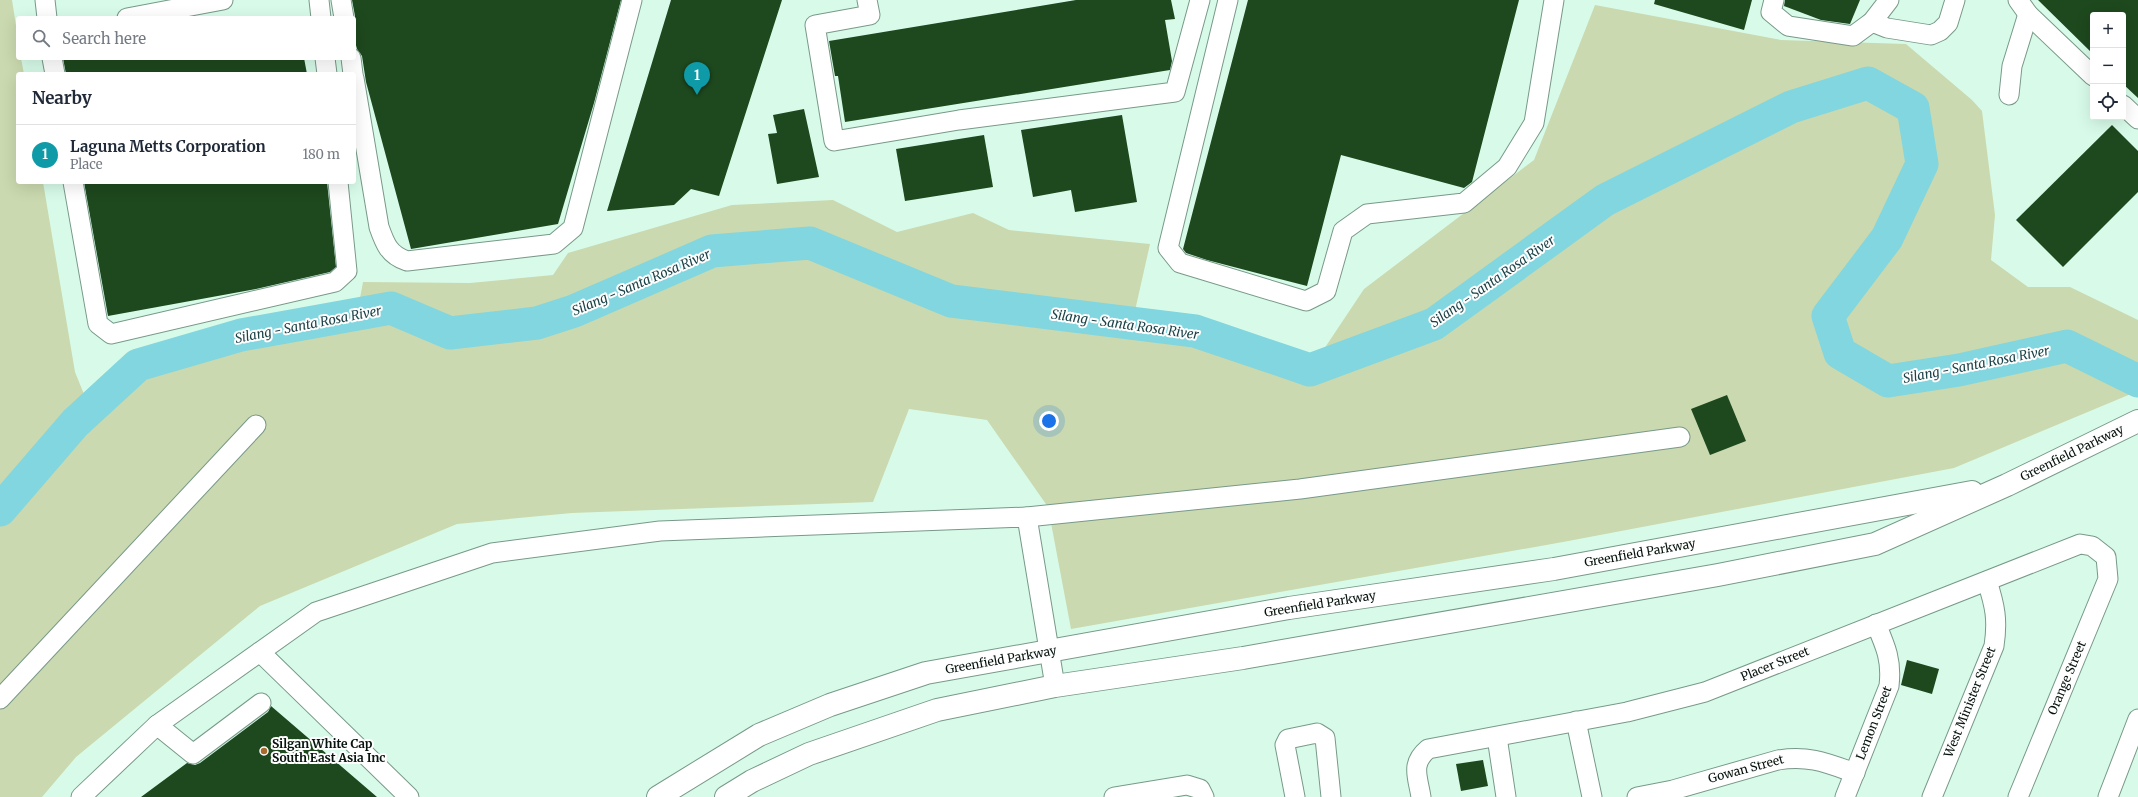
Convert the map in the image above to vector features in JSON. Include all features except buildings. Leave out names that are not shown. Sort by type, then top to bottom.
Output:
[{"type":"main road","name":"Greenfield Parkway","points":[[726,797],[752,781],[810,754],[937,710],[1055,686],[1243,658],[1718,575],[1875,544],[2007,485],[2138,421]]},
{"type":"main road","name":"Greenfield Parkway","points":[[658,797],[759,735],[830,705],[926,674],[1289,608],[1554,569],[2007,485]]},
{"type":"street","points":[[46,0],[47,16]]},
{"type":"street","points":[[138,16],[223,0]]},
{"type":"street","points":[[319,0],[321,16]]},
{"type":"street","points":[[341,0],[344,16]]},
{"type":"street","points":[[356,90],[379,227],[386,246],[396,257],[407,261],[554,244],[572,228],[632,0]]},
{"type":"street","points":[[867,0],[870,15],[816,25],[834,141],[959,120],[1175,92],[1200,0]]},
{"type":"street","points":[[1228,0],[1168,248],[1180,263],[1306,302],[1326,291],[1343,231],[1367,214],[1464,203],[1507,167],[1534,123],[1554,0]]},
{"type":"street","points":[[1774,0],[1771,12],[1788,26],[1853,36],[1872,22],[1889,0]]},
{"type":"street","points":[[1872,22],[1886,28],[1931,35],[1940,31],[1948,23],[1955,0]]},
{"type":"street","points":[[2023,7],[2090,73]]},
{"type":"street","points":[[2009,95],[2012,66],[2023,7]]},
{"type":"street","points":[[52,60],[55,72]]},
{"type":"street","points":[[325,60],[327,72]]},
{"type":"street","points":[[351,60],[353,72]]},
{"type":"street","points":[[2126,108],[2138,119]]},
{"type":"street","points":[[73,184],[98,324],[110,334],[335,282],[347,271],[338,184]]},
{"type":"street","points":[[0,699],[256,425]]},
{"type":"street","points":[[81,797],[158,725],[316,612],[492,553],[660,531],[1027,517],[1300,489],[1680,437]]},
{"type":"street","points":[[1027,517],[1055,686]]},
{"type":"street","name":"Placer Street","points":[[1421,797],[1416,764],[1420,755],[1428,749],[1627,712],[1705,692],[2080,544],[2092,546],[2106,557]]},
{"type":"street","name":"Orange Street","points":[[2018,797],[2108,579],[2106,557]]},
{"type":"street","name":"West Minister Street","points":[[1932,797],[1994,646],[1997,628],[1996,608],[1987,581]]},
{"type":"street","name":"Lemon Street","points":[[1845,797],[1889,686],[1891,669],[1887,649],[1876,624]]},
{"type":"street","points":[[260,652],[409,797]]},
{"type":"street","points":[[158,725],[193,754],[261,703]]},
{"type":"street","points":[[2108,797],[2138,720]]},
{"type":"street","points":[[1576,721],[1592,797]]},
{"type":"street","points":[[1295,797],[1285,745],[1288,739],[1317,733],[1325,738],[1331,797]]},
{"type":"street","points":[[1497,737],[1506,797]]},
{"type":"street","name":"Gowan Street","points":[[1637,797],[1673,793],[1778,760],[1795,757],[1815,759],[1855,773]]},
{"type":"street","points":[[1114,797],[1187,785],[1200,789],[1204,797]]},
{"type":"green space","points":[[0,0],[12,0],[16,25],[16,60],[21,60],[24,72],[16,72],[16,184],[43,184],[75,372],[90,409],[138,365],[241,335],[357,314],[363,282],[470,283],[553,275],[568,253],[732,205],[833,200],[897,232],[973,213],[1009,230],[1150,244],[1132,324],[1195,331],[1310,370],[1364,289],[1534,160],[1595,5],[1781,40],[1906,44],[1972,100],[1982,111],[1995,215],[1991,260],[2028,287],[2070,287],[2138,320],[2138,391],[1954,468],[1563,542],[1071,629],[1048,507],[987,420],[909,409],[873,502],[572,513],[457,524],[260,606],[76,757],[42,797],[0,797]]},
{"type":"waterway","name":"Silang - Santa Rosa River","points":[[0,510],[75,423],[138,365],[241,335],[391,308],[450,333],[537,323],[574,311],[712,251],[810,243],[951,301],[1195,331],[1310,370],[1434,324],[1605,200],[1791,107],[1868,83],[1913,108],[1922,164],[1887,238],[1828,316],[1840,353],[1888,381],[1959,370],[2067,346],[2138,381]]},
{"type":"place","name":"Laguna Metts Corporation","points":[[697,95]]},
{"type":"place","name":"Silgan White Cap South East Asia Inc","points":[[264,751]]}]
